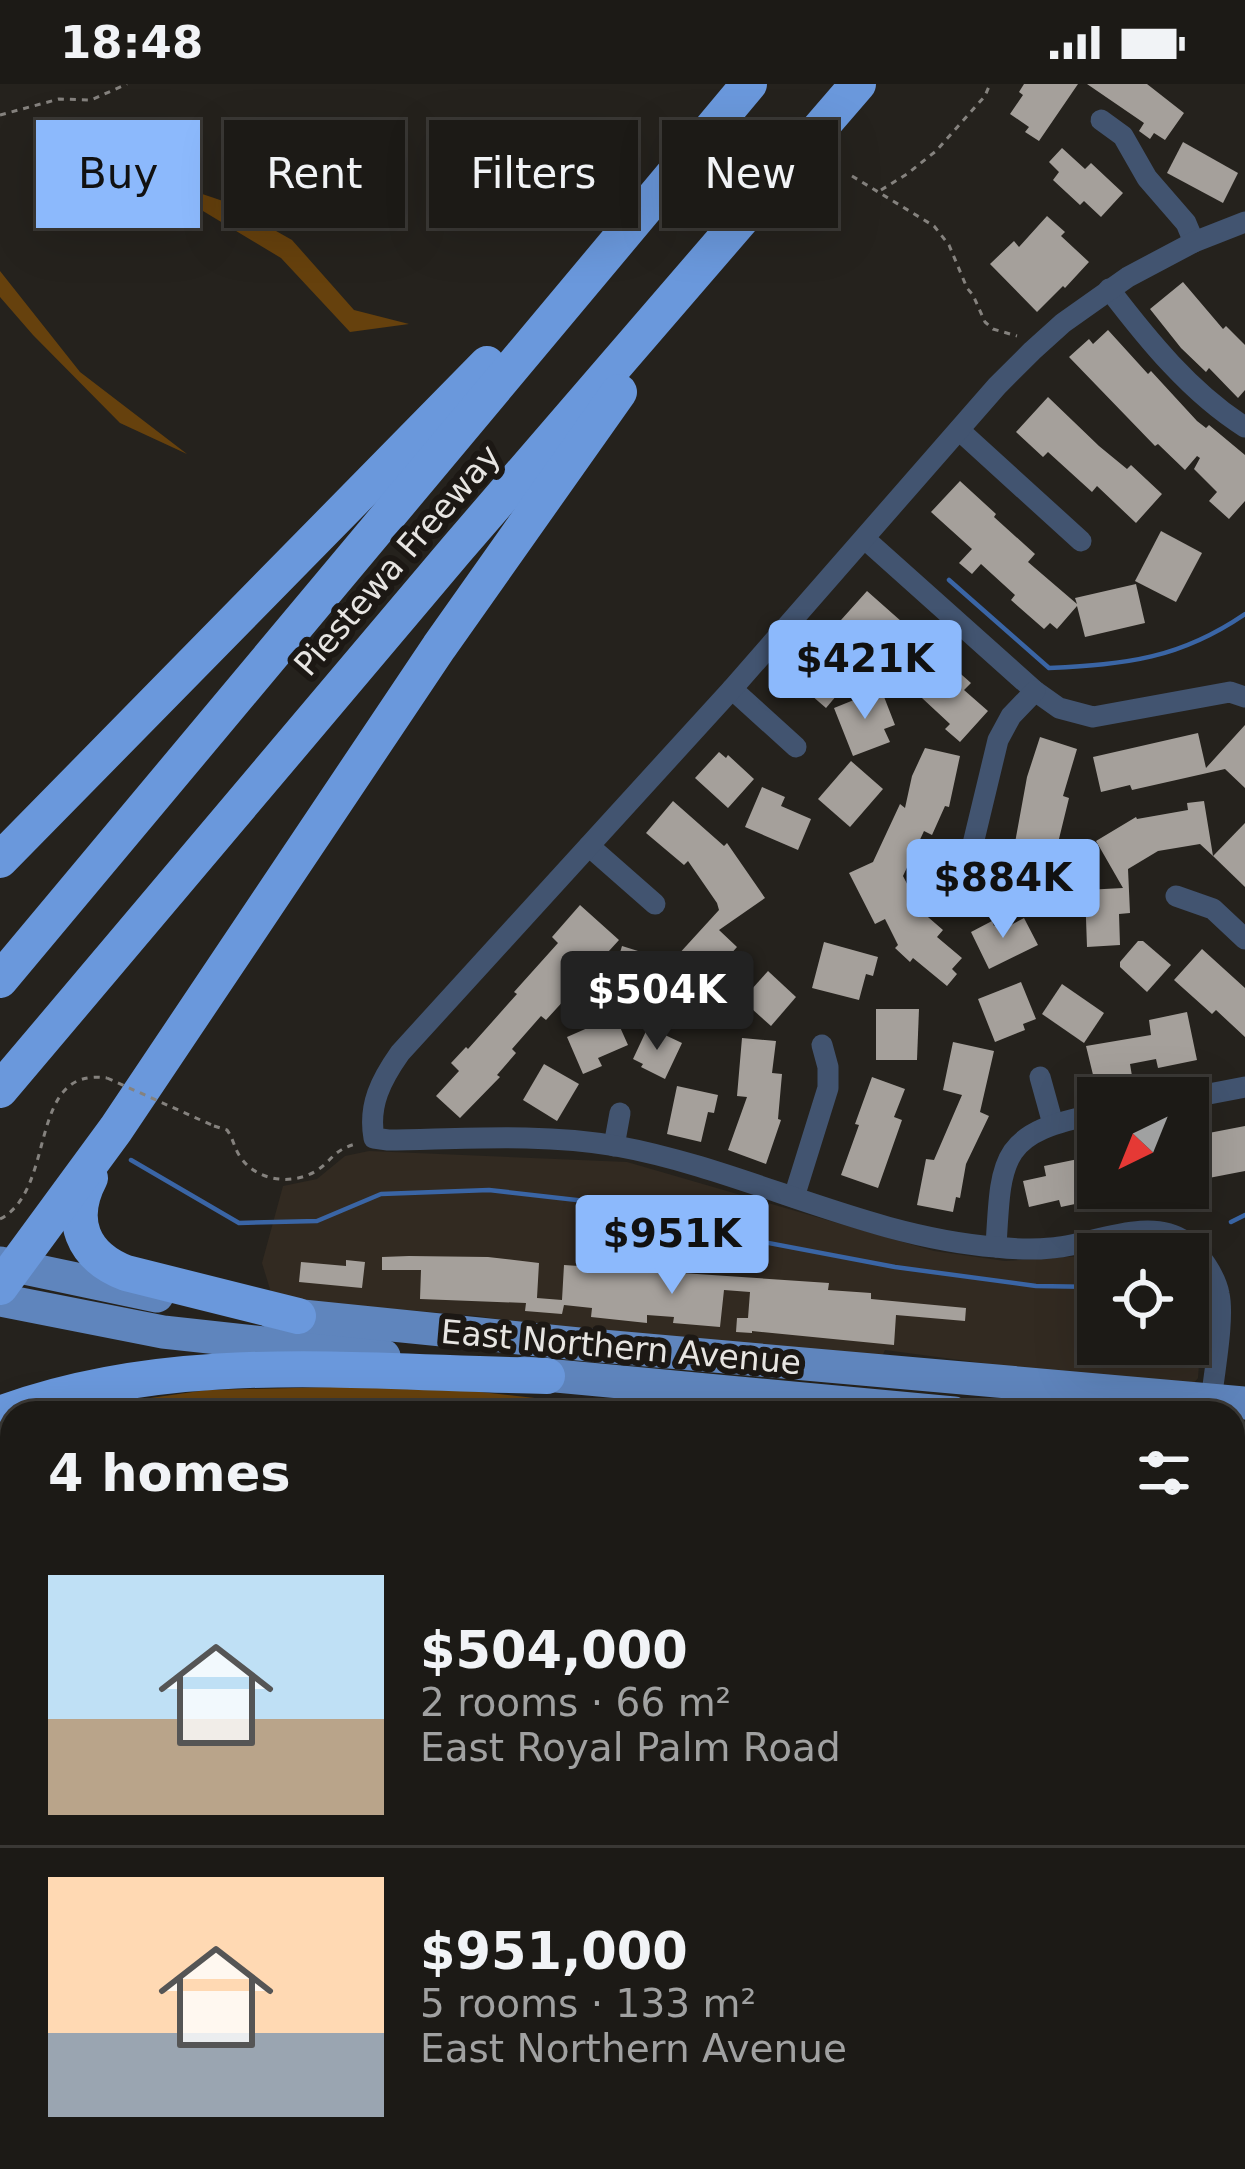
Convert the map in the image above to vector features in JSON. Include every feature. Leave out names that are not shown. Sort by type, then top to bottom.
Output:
[{"type":"highway","name":"Piestewa Freeway","points":[[0,980],[749,84]]},
{"type":"highway","name":"Piestewa Freeway","points":[[0,1090],[858,84]]},
{"type":"highway","points":[[0,860],[387,463],[644,209]]},
{"type":"highway","points":[[6,1273],[116,1129],[439,647],[714,253]]},
{"type":"highway","points":[[116,1129],[83,1191],[80,1206],[82,1232],[97,1256],[126,1274],[298,1316]]},
{"type":"highway","points":[[42,1401],[110,1384],[198,1373],[335,1370],[547,1376]]},
{"type":"main road","name":"East Northern Avenue","points":[[6,1273],[298,1316],[1163,1401]]},
{"type":"main road","name":"East Northern Avenue","points":[[0,1300],[163,1332],[547,1376],[822,1401]]},
{"type":"street","points":[[1101,120],[1123,136],[1147,178],[1186,223],[1193,242]]},
{"type":"street","points":[[1210,1401],[1220,1294],[1206,1265],[1183,1240],[1151,1231],[1053,1248],[937,1239],[614,1146],[516,1138],[374,1138],[371,1122],[376,1091],[400,1053],[1032,351],[1109,289],[1193,242],[1245,222]]},
{"type":"street","points":[[1109,289],[1162,354],[1221,412],[1245,428]]},
{"type":"street","points":[[959,430],[1081,541]]},
{"type":"street","points":[[865,539],[1059,708],[1093,717],[1230,692],[1245,697]]},
{"type":"street","points":[[732,688],[796,746]]},
{"type":"street","points":[[960,878],[972,848],[998,740],[1011,716],[1035,691]]},
{"type":"street","points":[[589,846],[655,904]]},
{"type":"street","points":[[1176,896],[1213,909],[1245,939]]},
{"type":"street","points":[[794,1197],[828,1088],[822,1045]]},
{"type":"street","points":[[1040,1077],[1053,1124]]},
{"type":"street","points":[[1209,1094],[1245,1087]]},
{"type":"street","points":[[614,1146],[620,1112]]},
{"type":"street","points":[[996,1247],[1001,1172],[1027,1137],[1077,1119]]},
{"type":"path","points":[[0,116],[59,99],[91,100],[127,84]]},
{"type":"path","points":[[880,190],[935,151],[985,96],[990,84]]},
{"type":"path","points":[[852,176],[941,233],[986,322],[1022,341]]},
{"type":"path","points":[[0,1219],[27,1192],[57,1095],[89,1075],[107,1078],[226,1130],[240,1157],[256,1173],[285,1180],[315,1171],[338,1150],[374,1138]]},
{"type":"shaded area","points":[[200,193],[224,202],[224,224],[200,209]]},
{"type":"shaded area","points":[[231,228],[271,228],[292,240],[354,310],[409,324],[350,332],[281,258]]},
{"type":"shaded area","points":[[0,271],[80,372],[187,454],[120,423],[0,297]]},
{"type":"shaded area","points":[[369,1151],[627,1162],[934,1251],[1005,1261],[1077,1256],[1077,1365],[1199,1365],[1198,1378],[1193,1384],[1101,1379],[885,1350],[881,1359],[605,1337],[478,1316],[273,1299],[262,1263],[283,1186],[317,1179],[345,1156]]},
{"type":"shaded area","points":[[417,1385],[561,1401],[129,1401],[207,1390]]},
{"type":"building","points":[[1024,84],[1078,84],[1039,141],[1010,114],[1023,95],[1019,92]]},
{"type":"building","points":[[1087,84],[1147,84],[1184,113],[1165,140],[1154,133],[1150,139],[1139,131],[1144,123]]},
{"type":"building","points":[[1183,142],[1238,173],[1223,203],[1167,173]]},
{"type":"building","points":[[1062,148],[1085,169],[1091,163],[1123,193],[1101,217],[1053,180],[1059,172],[1049,162]]},
{"type":"building","points":[[1047,216],[1089,262],[1037,312],[990,264],[1014,241],[1019,247]]},
{"type":"building","points":[[1183,282],[1223,329],[1226,326],[1245,345],[1245,390],[1238,398],[1181,348],[1150,309]]},
{"type":"building","points":[[1108,330],[1197,421],[1206,428],[1209,425],[1245,455],[1245,501],[1229,519],[1209,501],[1217,492],[1194,469],[1200,458],[1185,470],[1155,446],[1069,357]]},
{"type":"building","points":[[1048,397],[1099,446],[1127,469],[1131,465],[1162,494],[1136,523],[1097,486],[1092,492],[1048,452],[1043,457],[1016,432]]},
{"type":"building","points":[[960,481],[1035,554],[1028,562],[1077,604],[1075,598],[1136,584],[1145,623],[1085,637],[1077,606],[1057,629],[1050,623],[1044,629],[981,564],[972,574],[959,563],[972,549],[931,512]]},
{"type":"building","points":[[1161,531],[1202,553],[1176,602],[1135,581]]},
{"type":"building","points":[[867,591],[971,683],[964,690],[988,711],[960,742],[945,729],[950,724],[922,698],[927,693],[897,667],[894,671],[841,620]]},
{"type":"building","points":[[815,643],[853,676],[826,708],[788,675]]},
{"type":"building","points":[[881,689],[895,725],[884,729],[890,742],[853,756],[834,708]]},
{"type":"building","points":[[1245,725],[1245,788],[1225,769],[1132,790],[1130,785],[1101,792],[1093,757],[1198,733],[1206,768]]},
{"type":"building","points":[[1040,737],[1077,749],[1063,796],[1069,798],[1044,900],[1006,892],[1027,777]]},
{"type":"building","points":[[925,748],[960,756],[949,807],[945,806],[932,835],[924,831],[903,876],[921,911],[943,930],[937,937],[962,958],[952,969],[957,974],[947,986],[895,948],[898,945],[885,919],[875,924],[849,873],[873,862],[900,804],[905,808]]},
{"type":"building","points":[[719,752],[754,779],[728,808],[695,778]]},
{"type":"building","points":[[851,761],[883,789],[850,827],[818,799]]},
{"type":"building","points":[[762,787],[785,797],[781,806],[811,819],[798,850],[745,827]]},
{"type":"building","points":[[673,801],[724,846],[727,843],[765,898],[719,930],[737,947],[706,982],[677,956],[719,910],[717,903],[688,861],[684,865],[646,833]]},
{"type":"building","points":[[1204,801],[1213,856],[1200,844],[1158,851],[1128,869],[1130,913],[1119,914],[1120,945],[1087,947],[1085,890],[1123,888],[1096,841],[1136,817],[1188,810],[1187,803]]},
{"type":"building","points":[[1245,823],[1245,887],[1213,856]]},
{"type":"building","points":[[580,905],[619,940],[546,1020],[541,1016],[512,1049],[516,1053],[497,1075],[500,1077],[460,1118],[436,1096],[459,1071],[451,1063],[517,994],[514,992],[558,943],[552,937]]},
{"type":"building","points":[[1024,918],[1038,945],[989,969],[971,932],[992,921],[994,926],[1006,920],[1009,926]]},
{"type":"building","points":[[1138,941],[1171,965],[1147,992],[1120,967]]},
{"type":"building","points":[[824,942],[878,957],[873,976],[866,974],[859,1000],[812,988]]},
{"type":"building","points":[[622,946],[670,961],[658,998],[647,995],[644,1004],[608,992]]},
{"type":"building","points":[[1202,949],[1245,988],[1245,1037],[1174,980]]},
{"type":"building","points":[[768,971],[796,997],[771,1026],[742,1000]]},
{"type":"building","points":[[1021,982],[1036,1019],[1023,1024],[1025,1030],[995,1042],[978,999]]},
{"type":"building","points":[[1062,984],[1104,1013],[1084,1043],[1042,1014]]},
{"type":"building","points":[[876,1009],[919,1009],[917,1060],[876,1060]]},
{"type":"building","points":[[1187,1012],[1197,1060],[1158,1068],[1156,1059],[1130,1064],[1132,1076],[1094,1077],[1086,1046],[1151,1035],[1149,1020]]},
{"type":"building","points":[[615,1016],[628,1045],[598,1058],[602,1066],[583,1074],[567,1037]]},
{"type":"building","points":[[648,1027],[682,1043],[665,1079],[633,1059]]},
{"type":"building","points":[[742,1038],[776,1041],[772,1073],[782,1074],[781,1120],[766,1164],[728,1150],[747,1097],[737,1096]]},
{"type":"building","points":[[953,1042],[994,1051],[980,1112],[989,1116],[966,1164],[953,1212],[917,1205],[926,1159],[934,1160],[962,1095],[943,1090]]},
{"type":"building","points":[[544,1064],[579,1084],[557,1121],[523,1100]]},
{"type":"building","points":[[872,1077],[905,1089],[894,1117],[902,1120],[878,1188],[841,1175]]},
{"type":"building","points":[[677,1086],[718,1095],[714,1113],[708,1112],[701,1142],[667,1134]]},
{"type":"building","points":[[1245,1126],[1245,1171],[1209,1178],[1209,1133]]},
{"type":"building","points":[[1077,1159],[1077,1204],[1061,1207],[1059,1200],[1029,1207],[1023,1181],[1046,1176],[1044,1166]]},
{"type":"building","points":[[382,1257],[539,1263],[537,1298],[562,1300],[564,1265],[829,1283],[828,1290],[871,1293],[871,1299],[966,1308],[965,1321],[896,1315],[894,1345],[736,1332],[737,1318],[748,1318],[750,1292],[724,1290],[720,1327],[673,1323],[674,1317],[647,1315],[647,1323],[591,1317],[592,1308],[564,1305],[562,1314],[525,1311],[526,1303],[420,1299],[421,1270],[382,1270]]},
{"type":"building","points":[[346,1260],[365,1262],[362,1288],[299,1282],[301,1262],[346,1266]]},
{"type":"waterway","points":[[949,580],[1049,668],[1103,664],[1175,650],[1245,614]]},
{"type":"waterway","points":[[131,1160],[239,1223],[317,1221],[381,1194],[489,1190],[665,1210],[742,1238],[895,1267],[1036,1286],[1077,1287]]},
{"type":"waterway","points":[[1231,1222],[1245,1215]]}]
